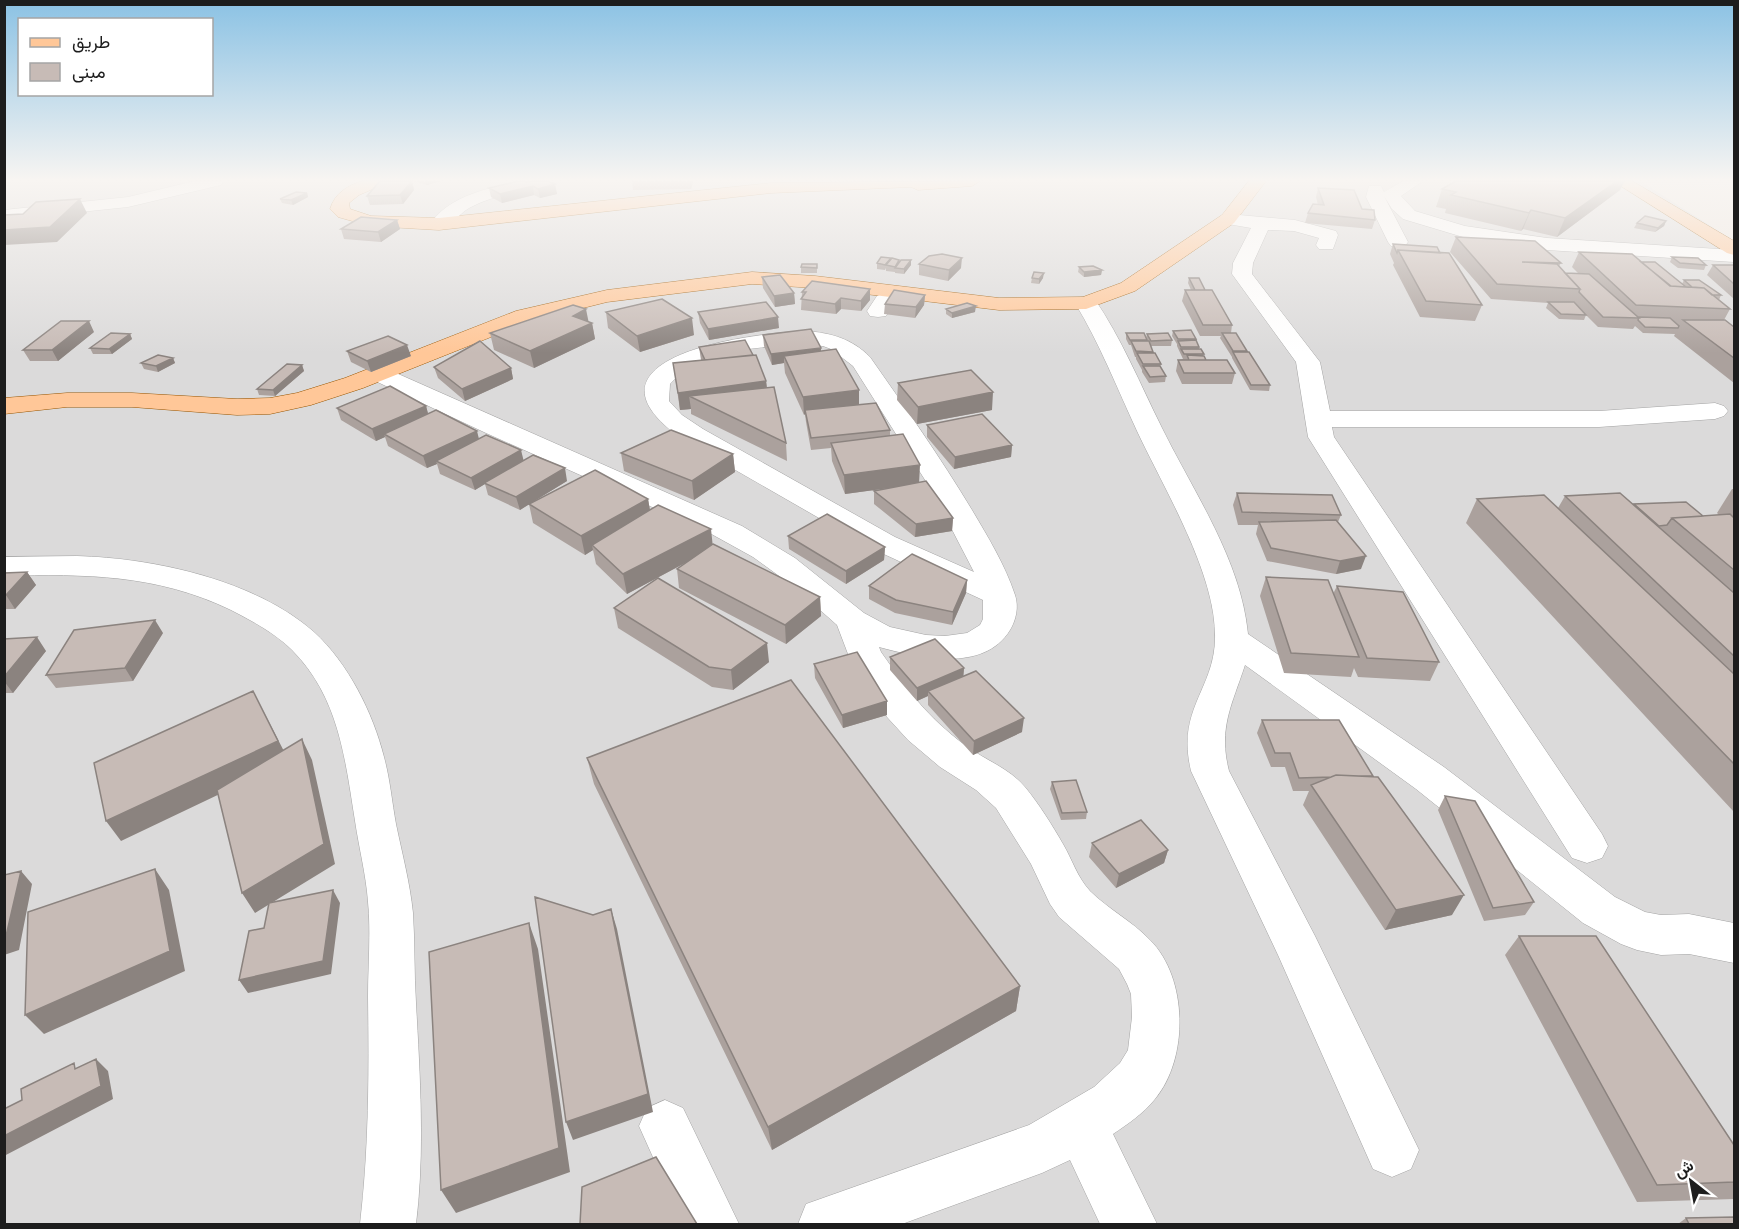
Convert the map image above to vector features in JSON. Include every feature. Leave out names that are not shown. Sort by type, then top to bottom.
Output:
[{"type":"main road","points":[[4,406],[67,400],[132,400],[256,408],[302,400],[379,374],[524,316],[607,296],[752,278],[815,282],[999,304],[1086,303],[1128,287],[1200,238]]},
{"type":"main road","points":[[1716,238],[1734,249]]},
{"type":"street","points":[[1255,238],[1242,263],[1242,274],[1308,362],[1322,437],[1587,846]]},
{"type":"street","points":[[1326,245],[1328,238]]},
{"type":"street","points":[[1510,238],[1547,244],[1734,256]]},
{"type":"street","points":[[1493,249],[1559,251],[1734,264]]},
{"type":"street","points":[[878,311],[885,301],[897,293]]},
{"type":"street","points":[[1086,303],[1131,389],[1208,550],[1227,599],[1232,639],[1227,667],[1207,723],[1206,754],[1210,771],[1299,950],[1392,1150]]},
{"type":"street","points":[[379,374],[479,422],[696,514],[733,533],[813,586],[851,619],[873,634],[898,642],[943,647],[965,646],[982,640],[1000,621],[1002,611],[999,595],[975,540],[951,496],[862,362],[843,346],[822,338],[776,338],[727,346],[678,363],[661,379],[656,389],[657,401],[669,417],[694,435],[884,543],[999,595]]},
{"type":"street","points":[[1317,419],[1599,419],[1715,411]]},
{"type":"street","points":[[4,567],[122,568],[152,574],[219,594],[258,610],[293,632],[318,657],[341,696],[360,738],[368,770],[390,902],[394,1061],[391,1200],[388,1224]]},
{"type":"street","points":[[826,1224],[1042,1147],[1081,1125],[1112,1105],[1138,1082],[1152,1056],[1156,1017],[1155,994],[1146,972],[1135,955],[1075,904],[1065,891],[1048,855],[1011,797],[990,779],[954,757],[921,730],[900,708],[865,654],[851,619]]},
{"type":"street","points":[[1232,639],[1430,778],[1599,910],[1637,930],[1661,935],[1689,934],[1734,943]]},
{"type":"street","points":[[1081,1125],[1129,1224]]},
{"type":"street","points":[[665,1126],[711,1224]]},
{"type":"shaded area","points":[[5,238],[1730,238],[1734,241],[1734,1224],[5,1224]]},
{"type":"building","points":[[1457,238],[1535,241],[1561,263],[1522,262],[1557,264],[1580,289],[1497,284]]},
{"type":"building","points":[[1393,244],[1437,247],[1440,253],[1398,250],[1397,253]]},
{"type":"building","points":[[1398,250],[1449,253],[1482,305],[1426,301]]},
{"type":"building","points":[[1579,252],[1632,254],[1670,286],[1704,288],[1730,309],[1636,305]]},
{"type":"building","points":[[942,254],[962,258],[949,270],[919,264],[929,256]]},
{"type":"building","points":[[881,257],[891,258],[885,265],[877,263]]},
{"type":"building","points":[[1672,257],[1698,258],[1706,265],[1680,263]]},
{"type":"building","points":[[892,258],[899,260],[895,267],[886,265]]},
{"type":"building","points":[[901,260],[911,260],[904,269],[895,268]]},
{"type":"building","points":[[1641,262],[1655,262],[1686,287],[1671,286]]},
{"type":"building","points":[[802,264],[817,264],[817,268],[801,267]]},
{"type":"building","points":[[1713,265],[1734,265],[1734,284]]},
{"type":"building","points":[[1093,266],[1102,270],[1084,272],[1079,267]]},
{"type":"building","points":[[1034,272],[1044,273],[1039,279],[1032,278]]},
{"type":"building","points":[[1565,273],[1589,274],[1639,318],[1603,317],[1579,292],[1580,289]]},
{"type":"building","points":[[780,275],[794,293],[774,296],[762,277]]},
{"type":"building","points":[[1189,278],[1199,278],[1205,290],[1195,290]]},
{"type":"building","points":[[1684,280],[1699,280],[1721,295],[1712,295],[1704,288],[1692,287]]},
{"type":"building","points":[[812,281],[870,289],[861,301],[841,298],[835,304],[801,299],[806,292],[802,292]]},
{"type":"building","points":[[894,290],[925,295],[916,307],[885,304]]},
{"type":"building","points":[[1185,290],[1212,290],[1232,325],[1203,325]]},
{"type":"building","points":[[662,299],[692,318],[637,336],[606,312]]},
{"type":"building","points":[[766,302],[778,317],[708,329],[698,312]]},
{"type":"building","points":[[1548,302],[1574,302],[1586,315],[1561,314]]},
{"type":"building","points":[[967,303],[976,306],[952,313],[946,309]]},
{"type":"building","points":[[573,305],[586,309],[573,316],[592,323],[530,351],[490,333]]},
{"type":"building","points":[[1639,317],[1670,318],[1679,326],[1678,328],[1645,327],[1638,320]]},
{"type":"building","points":[[1683,320],[1725,320],[1734,327],[1734,358]]},
{"type":"building","points":[[61,321],[89,321],[52,350],[23,350]]},
{"type":"building","points":[[811,329],[821,348],[771,354],[763,335]]},
{"type":"building","points":[[1191,330],[1196,339],[1178,339],[1173,331]]},
{"type":"building","points":[[111,333],[130,334],[109,349],[90,348]]},
{"type":"building","points":[[1126,333],[1144,333],[1147,340],[1130,340]]},
{"type":"building","points":[[1168,333],[1172,340],[1151,341],[1147,334]]},
{"type":"building","points":[[1222,333],[1236,333],[1247,351],[1233,351]]},
{"type":"building","points":[[388,336],[407,345],[367,361],[347,351]]},
{"type":"building","points":[[745,340],[753,355],[705,360],[699,347]]},
{"type":"building","points":[[1196,340],[1199,347],[1181,347],[1178,341]]},
{"type":"building","points":[[480,341],[511,368],[462,389],[434,367]]},
{"type":"building","points":[[1131,341],[1149,341],[1153,352],[1136,351]]},
{"type":"building","points":[[836,349],[859,390],[803,397],[784,356]]},
{"type":"building","points":[[1181,349],[1201,349],[1204,354],[1184,354]]},
{"type":"building","points":[[1233,352],[1249,352],[1270,385],[1251,385]]},
{"type":"building","points":[[1137,353],[1155,353],[1161,364],[1143,364]]},
{"type":"building","points":[[158,355],[173,358],[156,366],[141,363]]},
{"type":"building","points":[[756,355],[766,381],[678,393],[673,363]]},
{"type":"building","points":[[1187,355],[1204,356],[1206,360],[1189,360]]},
{"type":"building","points":[[1178,360],[1227,360],[1235,373],[1184,373]]},
{"type":"building","points":[[287,364],[302,365],[273,390],[257,389]]},
{"type":"building","points":[[1143,366],[1160,366],[1166,376],[1150,377]]},
{"type":"building","points":[[971,370],[993,392],[918,407],[898,383]]},
{"type":"building","points":[[390,386],[426,406],[372,429],[337,408]]},
{"type":"building","points":[[774,387],[786,443],[689,396]]},
{"type":"building","points":[[876,403],[890,430],[811,438],[805,410]]},
{"type":"building","points":[[436,410],[477,431],[423,456],[384,434]]},
{"type":"building","points":[[982,414],[1012,445],[955,457],[927,425]]},
{"type":"building","points":[[671,430],[733,454],[692,481],[621,453]]},
{"type":"building","points":[[903,434],[920,465],[844,475],[831,443]]},
{"type":"building","points":[[486,435],[521,450],[471,478],[436,461]]},
{"type":"building","points":[[533,455],[565,468],[516,497],[484,483]]},
{"type":"building","points":[[595,470],[648,499],[581,536],[529,504]]},
{"type":"building","points":[[926,481],[953,518],[916,524],[874,491]]},
{"type":"building","points":[[1237,493],[1332,495],[1341,515],[1242,512]]},
{"type":"building","points":[[1620,493],[1734,593],[1734,656],[1565,496]]},
{"type":"building","points":[[1544,495],[1734,674],[1734,764],[1477,499]]},
{"type":"building","points":[[1686,502],[1703,516],[1672,518],[1667,525],[1659,526],[1634,504]]},
{"type":"building","points":[[658,505],[711,529],[623,574],[592,545]]},
{"type":"building","points":[[827,514],[885,547],[846,571],[788,536]]},
{"type":"building","points":[[1730,514],[1734,518],[1734,570],[1672,518]]},
{"type":"building","points":[[1336,520],[1366,556],[1340,561],[1271,548],[1259,522]]},
{"type":"building","points":[[713,544],[820,597],[785,625],[677,569]]},
{"type":"building","points":[[912,554],[967,580],[953,612],[896,600],[869,586]]},
{"type":"building","points":[[27,572],[6,595],[4,596],[4,573]]},
{"type":"building","points":[[1266,577],[1328,580],[1359,657],[1291,653]]},
{"type":"building","points":[[658,578],[767,643],[731,670],[709,667],[614,608]]},
{"type":"building","points":[[1337,586],[1403,592],[1439,662],[1367,658]]},
{"type":"building","points":[[155,620],[125,668],[46,675],[74,630]]},
{"type":"building","points":[[37,637],[4,677],[4,639]]},
{"type":"building","points":[[935,639],[964,668],[917,688],[890,657]]},
{"type":"building","points":[[857,652],[887,701],[842,715],[814,664]]},
{"type":"building","points":[[976,671],[1024,718],[974,741],[928,691]]},
{"type":"building","points":[[791,680],[1020,986],[768,1127],[587,758]]},
{"type":"building","points":[[253,691],[278,741],[106,821],[94,763]]},
{"type":"building","points":[[1262,720],[1339,720],[1373,776],[1336,775],[1299,778],[1290,753],[1275,753]]},
{"type":"building","points":[[302,739],[324,844],[242,893],[217,790]]},
{"type":"building","points":[[1336,775],[1378,777],[1464,895],[1396,910],[1311,785]]},
{"type":"building","points":[[1076,780],[1087,812],[1062,813],[1052,782]]},
{"type":"building","points":[[1445,796],[1475,801],[1534,902],[1493,908]]},
{"type":"building","points":[[1141,820],[1168,850],[1119,874],[1092,843]]},
{"type":"building","points":[[155,869],[170,951],[25,1015],[28,912]]},
{"type":"building","points":[[21,871],[6,936],[4,937],[4,875]]},
{"type":"building","points":[[333,890],[323,961],[239,980],[249,931],[264,928],[269,903]]},
{"type":"building","points":[[535,897],[593,915],[611,909],[648,1094],[566,1122]]},
{"type":"building","points":[[529,923],[559,1148],[441,1190],[429,952]]},
{"type":"building","points":[[1519,936],[1596,936],[1734,1145],[1734,1182],[1657,1185]]},
{"type":"building","points":[[96,1059],[101,1086],[4,1136],[4,1109],[22,1100],[21,1089],[74,1063],[75,1069]]},
{"type":"building","points":[[656,1157],[697,1224],[580,1224],[582,1187]]},
{"type":"building","points":[[1734,1217],[1734,1224],[1689,1224],[1686,1218]]}]
